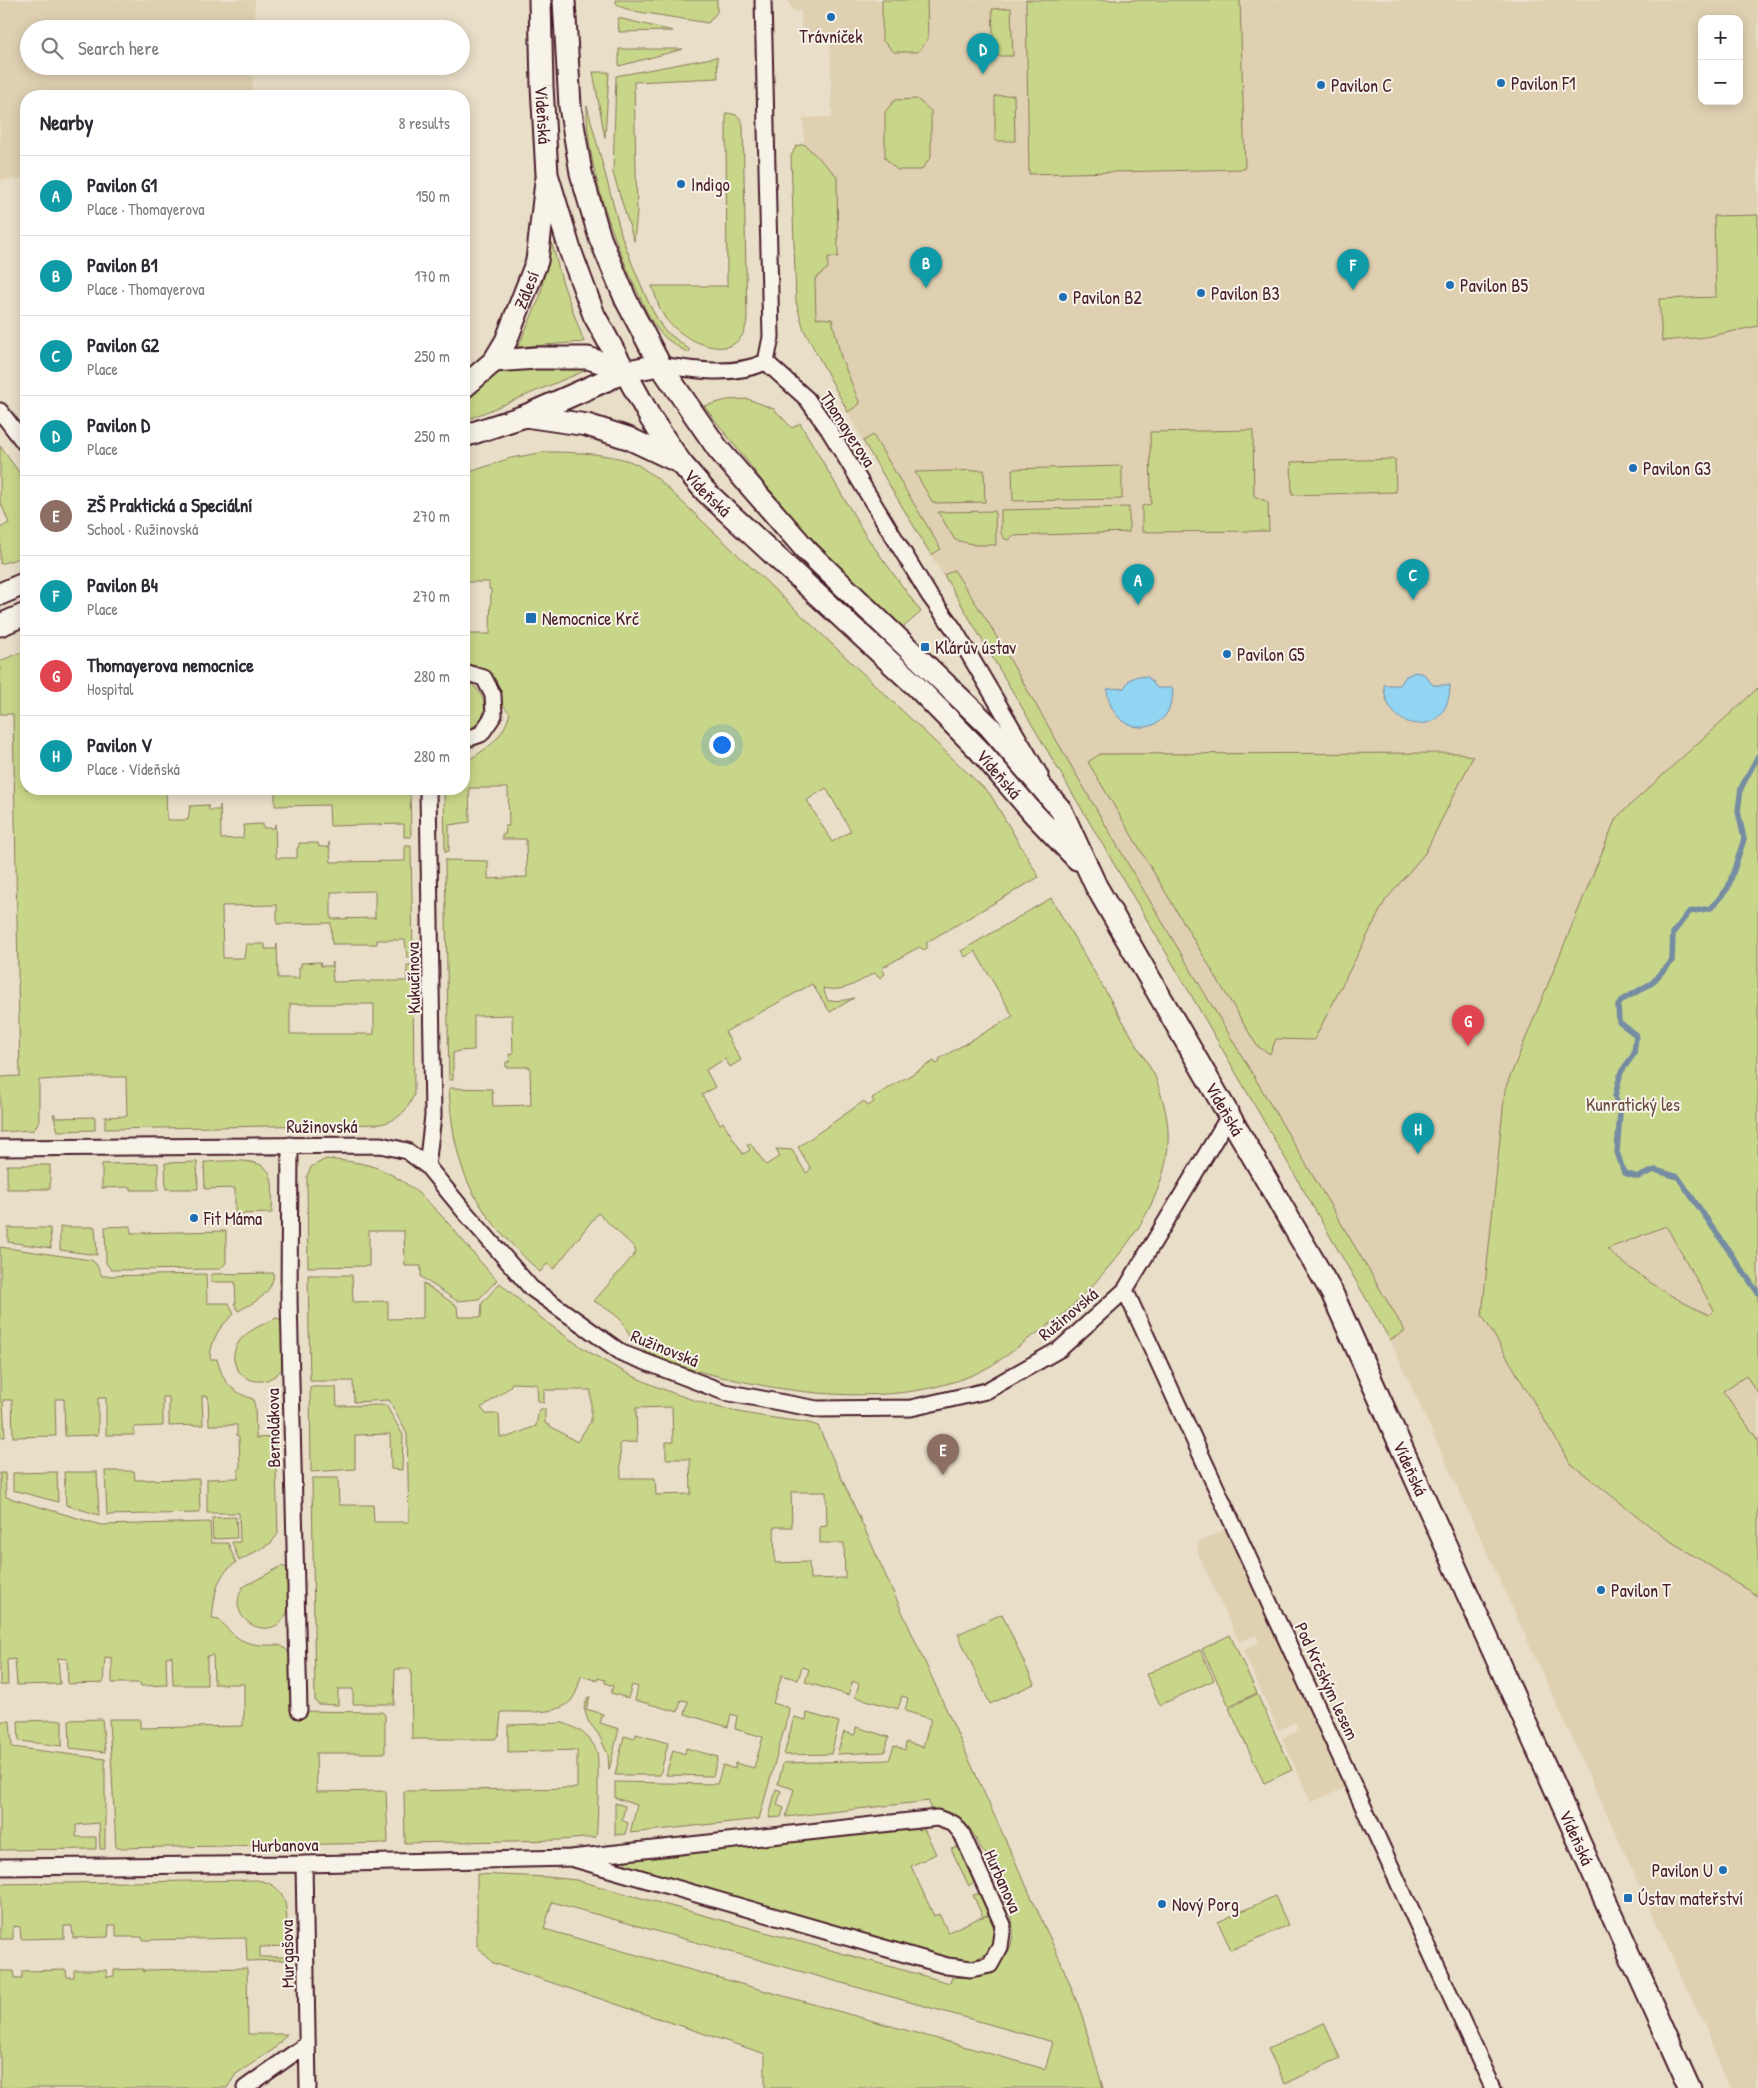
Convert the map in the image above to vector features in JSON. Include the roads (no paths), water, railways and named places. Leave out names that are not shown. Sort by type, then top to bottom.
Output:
[{"type":"main road","name":"Vídeňská","points":[[540,0],[547,174],[570,250],[594,315],[627,371],[651,418],[681,463],[706,492],[915,685],[973,743],[1092,878]]},
{"type":"main road","name":"Vídeňská","points":[[564,0],[570,106],[581,173],[600,238],[626,300],[660,365],[718,449],[806,550],[989,726],[1060,810],[1092,878],[1332,1293],[1690,2088]]},
{"type":"main road","name":"Zálesí","points":[[470,383],[494,361],[506,341],[537,261],[547,174]]},
{"type":"main road","points":[[494,361],[536,358],[588,358],[627,371]]},
{"type":"main road","points":[[470,434],[525,416],[627,371],[660,365]]},
{"type":"main road","points":[[525,416],[587,425],[628,438],[681,463]]},
{"type":"main road","points":[[0,594],[20,586]]},
{"type":"main road","points":[[0,625],[20,617]]},
{"type":"street","points":[[660,365],[712,372],[747,368],[766,362],[771,337],[763,0]]},
{"type":"street","name":"Thomayerova","points":[[766,362],[807,399],[829,430],[929,595],[954,629],[1060,810]]},
{"type":"street","points":[[0,411],[20,437]]},
{"type":"street","points":[[470,674],[484,678],[493,695],[494,715],[480,734],[470,738]]},
{"type":"street","name":"Kukučínova","points":[[427,1166],[433,1116],[428,795]]},
{"type":"street","name":"Ružinovská","points":[[0,1148],[381,1145],[407,1151],[427,1166],[464,1212],[531,1288],[622,1353],[724,1392],[817,1409],[911,1408],[986,1391],[1060,1349],[1125,1290],[1230,1116]]},
{"type":"street","name":"Bernolákova","points":[[290,1145],[289,1299],[299,1710]]},
{"type":"street","name":"Pod Krčským lesem","points":[[1125,1290],[1493,2088]]},
{"type":"street","name":"Hurbanova","points":[[0,1867],[304,1864],[571,1858],[937,1818],[954,1824],[962,1834],[1003,1925],[1000,1947],[990,1965],[971,1969],[947,1966],[571,1858]]},
{"type":"street","name":"Murgašova","points":[[304,1864],[308,2088]]},
{"type":"street","points":[[245,2088],[307,2044]]},
{"type":"water","points":[[1415,672],[1424,674],[1433,685],[1450,685],[1447,703],[1440,715],[1429,722],[1417,724],[1405,721],[1395,713],[1387,701],[1384,685],[1400,685],[1406,676]]},
{"type":"water","points":[[1138,676],[1148,677],[1157,688],[1173,688],[1170,706],[1163,718],[1153,725],[1141,727],[1129,724],[1119,717],[1111,705],[1107,689],[1124,688],[1129,680]]},
{"type":"waterway","points":[[1758,756],[1741,788],[1738,811],[1744,839],[1728,888],[1711,908],[1689,912],[1673,933],[1672,961],[1652,983],[1622,1000],[1618,1006],[1619,1022],[1636,1035],[1634,1054],[1621,1072],[1615,1096],[1620,1113],[1617,1152],[1624,1173],[1638,1177],[1655,1170],[1678,1177],[1758,1293]]},
{"type":"place","name":"Trávníček","points":[[831,17]]},
{"type":"place","name":"Pavilon D","points":[[983,74]]},
{"type":"place","name":"Pavilon F1","points":[[1501,83]]},
{"type":"place","name":"Pavilon C","points":[[1321,85]]},
{"type":"place","name":"Indigo","points":[[681,184]]},
{"type":"place","name":"Pavilon B5","points":[[1450,285]]},
{"type":"place","name":"Pavilon B1","points":[[926,288]]},
{"type":"place","name":"Pavilon B4","points":[[1353,290]]},
{"type":"place","name":"Pavilon B3","points":[[1201,293]]},
{"type":"place","name":"Pavilon B2","points":[[1063,297]]},
{"type":"place","name":"Pavilon G3","points":[[1633,468]]},
{"type":"place","name":"Pavilon G2","points":[[1413,600]]},
{"type":"place","name":"Pavilon G1","points":[[1138,605]]},
{"type":"place","name":"Nemocnice Krč","points":[[531,618]]},
{"type":"place","name":"Klárův ústav","points":[[925,647]]},
{"type":"place","name":"Pavilon G5","points":[[1227,654]]},
{"type":"place","name":"Thomayerova nemocnice","points":[[1468,1046]]},
{"type":"place","name":"Pavilon V","points":[[1418,1154]]},
{"type":"place","name":"Fit Máma","points":[[194,1218]]},
{"type":"place","name":"ZŠ Praktická a Speciální","points":[[943,1475]]},
{"type":"place","name":"Pavilon T","points":[[1601,1590]]},
{"type":"place","name":"Pavilon U","points":[[1723,1870]]},
{"type":"place","name":"Ústav mateřství","points":[[1628,1898]]},
{"type":"place","name":"Nový Porg","points":[[1162,1904]]},
{"type":"park label","name":"Kunratický les","points":[[1633,1104]]}]
